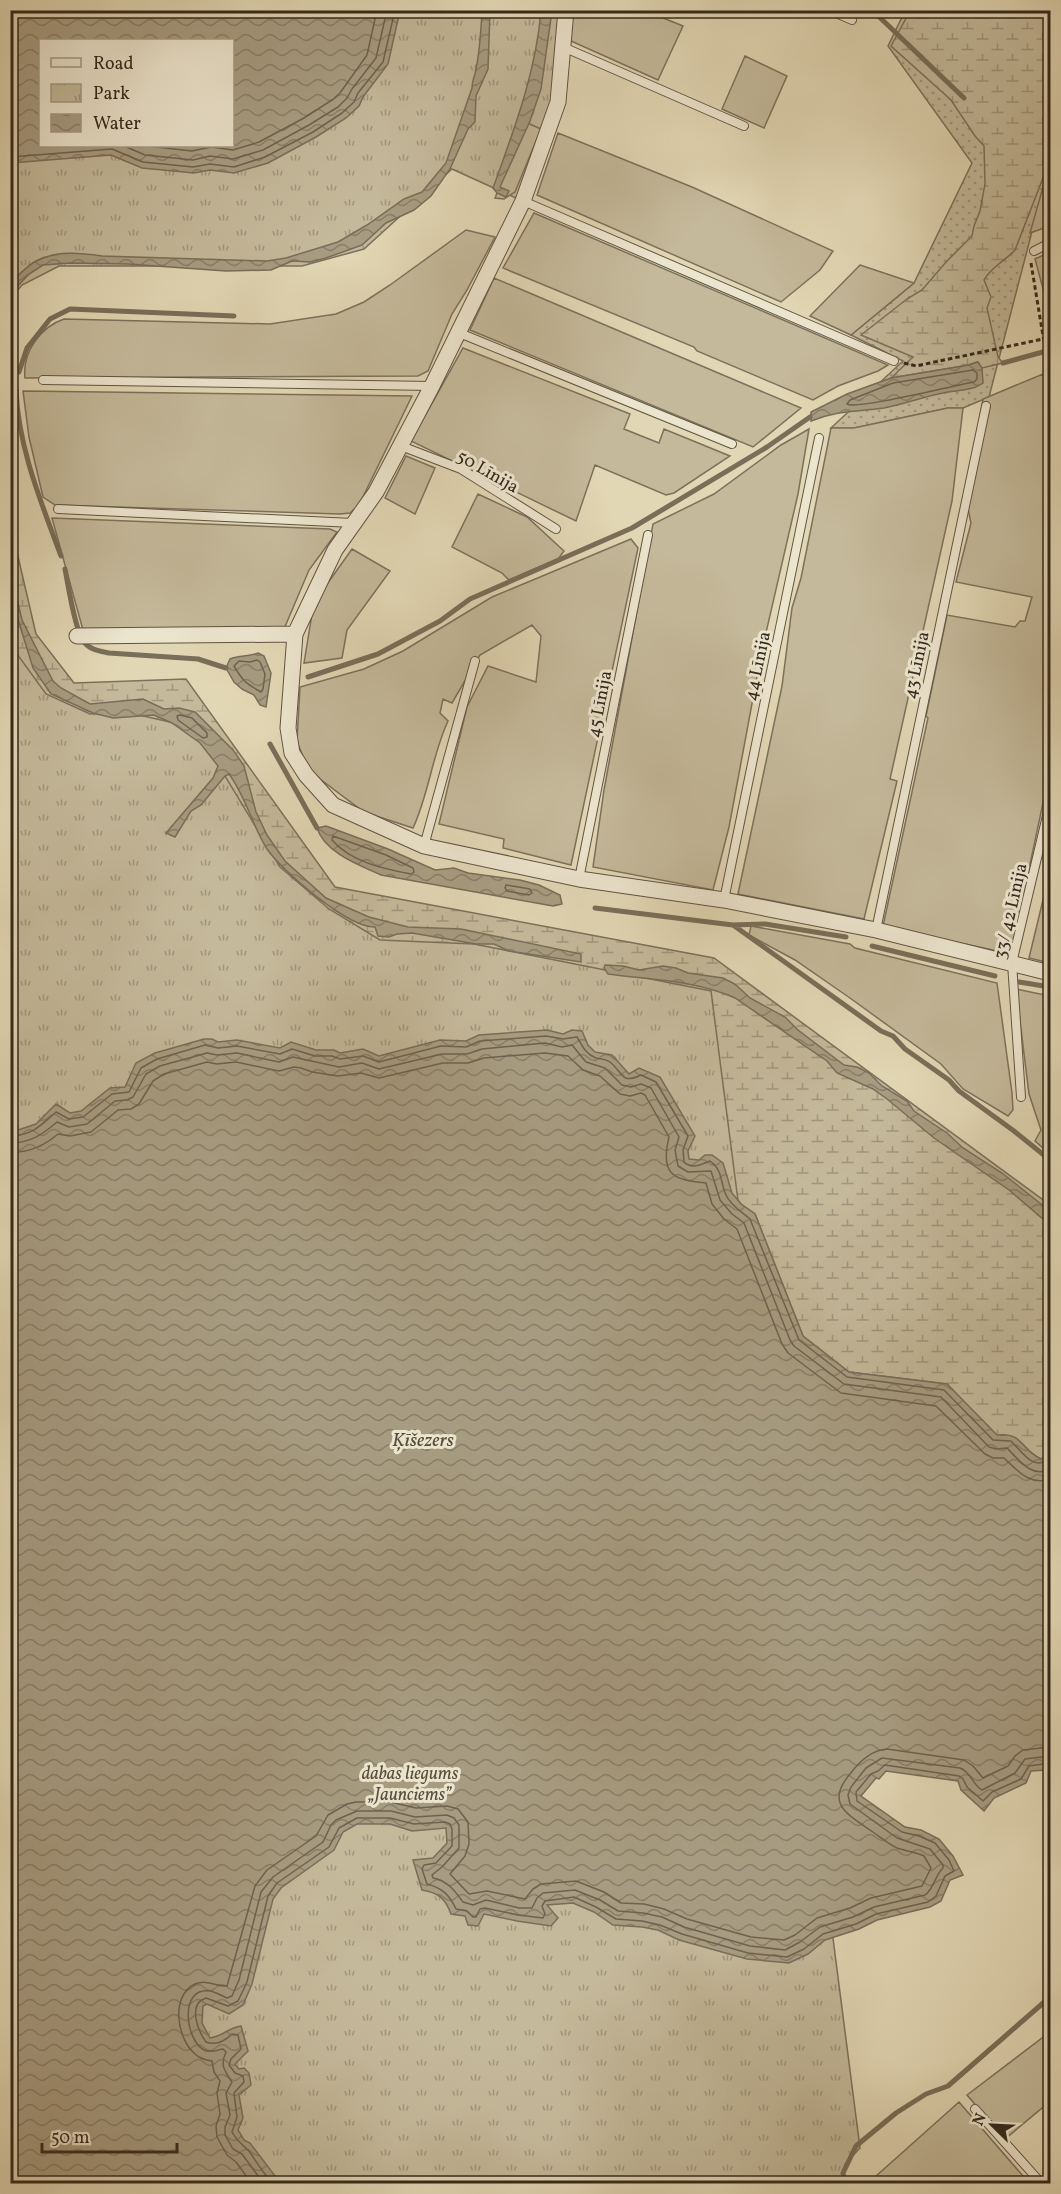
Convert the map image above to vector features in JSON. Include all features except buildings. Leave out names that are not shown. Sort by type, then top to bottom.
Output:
[{"type":"street","points":[[566,10],[558,102],[523,201],[401,446],[376,492],[335,550],[295,634],[288,728],[292,753],[306,775],[333,805],[423,846],[579,879],[724,900],[876,930],[1050,973]]},
{"type":"street","points":[[77,636],[295,634]]},
{"type":"lane","points":[[829,10],[852,20]]},
{"type":"lane","points":[[563,46],[744,126]]},
{"type":"lane","points":[[523,201],[894,361]]},
{"type":"lane","points":[[1035,251],[1050,243]]},
{"type":"lane","points":[[457,332],[732,444]]},
{"type":"lane","points":[[43,380],[432,386]]},
{"type":"lane","name":"43 Līnija","points":[[876,930],[986,406]]},
{"type":"lane","name":"44 Līnija","points":[[724,900],[819,438]]},
{"type":"lane","name":"50 Līnija","points":[[401,446],[461,469],[556,529]]},
{"type":"lane","points":[[58,509],[353,523]]},
{"type":"lane","name":"45 Līnija","points":[[579,879],[648,535]]},
{"type":"lane","points":[[423,846],[475,661]]},
{"type":"lane","name":"33/ 42 Līnija","points":[[1021,1097],[1012,963],[1050,804]]},
{"type":"lane","points":[[975,2109],[1042,2184]]},
{"type":"path","points":[[1035,251],[1031,260],[1044,346]]},
{"type":"path","points":[[894,361],[916,366],[1043,339]]},
{"type":"green space","points":[[11,11],[563,11],[560,80],[518,199],[452,169],[364,249],[302,266],[59,266],[22,285],[11,298]]},
{"type":"green space","points":[[572,11],[646,11],[683,26],[658,80],[571,41]]},
{"type":"green space","points":[[905,11],[1050,11],[1049,166],[989,397],[963,408],[948,408],[854,428],[831,428],[903,361],[851,335],[914,283],[972,163],[888,46]]},
{"type":"green space","points":[[910,11],[1050,11],[1050,147],[1048,165],[1015,250],[990,271],[984,280],[991,297],[987,308],[998,357],[1003,363],[982,368],[977,362],[891,378],[913,357],[861,335],[922,290],[972,236],[985,184],[984,146],[951,100],[891,46]]},
{"type":"green space","points":[[745,56],[787,76],[764,128],[722,109]]},
{"type":"green space","points":[[525,122],[541,129],[515,192],[504,199],[495,198]]},
{"type":"green space","points":[[558,133],[692,187],[833,251],[820,270],[781,302],[537,195]]},
{"type":"green space","points":[[1050,155],[1050,226],[1030,233],[1049,166]]},
{"type":"green space","points":[[534,213],[888,365],[838,386],[813,400],[697,351],[694,347],[503,268]]},
{"type":"green space","points":[[466,230],[495,237],[452,314],[428,371],[418,376],[25,378],[26,359],[34,342],[47,328],[64,319],[270,324],[336,314],[364,302]]},
{"type":"green space","points":[[1050,252],[1050,310],[1049,311],[1035,259]]},
{"type":"green space","points":[[860,265],[914,283],[851,335],[810,316]]},
{"type":"green space","points":[[494,278],[801,408],[753,447],[470,330]]},
{"type":"green space","points":[[463,348],[630,414],[624,429],[659,443],[664,429],[730,456],[674,493],[666,495],[595,465],[576,521],[411,441]]},
{"type":"green space","points":[[1043,374],[1050,395],[1050,770],[1011,954],[883,926],[928,718],[926,716],[947,615],[1015,627],[1020,621],[1025,621],[1032,597],[956,582],[971,523],[967,504],[983,399]]},
{"type":"green space","points":[[23,391],[412,396],[359,505],[350,513],[340,514],[55,505],[43,497],[29,437]]},
{"type":"green space","points":[[948,408],[963,408],[952,501],[890,779],[897,781],[864,919],[738,894],[782,686],[792,608],[801,578],[831,428],[854,428]]},
{"type":"green space","points":[[809,429],[798,494],[762,650],[729,827],[713,890],[593,867],[604,790],[653,524],[714,494],[781,445]]},
{"type":"green space","points":[[406,456],[435,468],[415,514],[385,498]]},
{"type":"green space","points":[[478,494],[527,517],[564,551],[558,559],[509,580],[502,573],[452,547]]},
{"type":"green space","points":[[52,518],[330,529],[337,532],[309,570],[284,629],[83,630]]},
{"type":"green space","points":[[10,522],[36,634],[74,683],[186,679],[335,887],[714,958],[1050,1205],[1050,1452],[1041,1459],[1012,1436],[997,1436],[947,1384],[849,1372],[803,1336],[755,1214],[741,1204],[732,1193],[11,1131]]},
{"type":"green space","points":[[631,539],[638,548],[571,865],[503,848],[504,839],[439,824],[467,707],[488,666],[536,682],[541,636],[532,625],[480,655],[452,703],[443,699],[440,713],[448,721],[413,828],[364,812],[308,770],[297,741],[300,687],[364,669],[403,651],[492,597]]},
{"type":"green space","points":[[352,549],[390,571],[347,630],[342,658],[304,663],[313,608],[320,594]]},
{"type":"green space","name":"Ķīšezers","points":[[10,627],[17,654],[46,694],[90,714],[126,712],[196,728],[280,867],[329,909],[380,940],[474,944],[711,991],[860,2148],[845,2164],[843,2183],[11,2183]]},
{"type":"green space","points":[[1050,871],[1050,963],[1029,958]]},
{"type":"green space","points":[[751,926],[850,944],[855,948],[997,983],[1013,1110],[1008,1116],[963,1089],[941,1064],[850,998],[795,960],[749,935]]},
{"type":"green space","points":[[1016,989],[1050,996],[1050,1154],[1035,1141],[1041,1130],[1029,1094]]},
{"type":"green space","points":[[1050,2032],[1050,2109],[1047,2104],[1005,2139],[967,2095]]},
{"type":"green space","points":[[959,2102],[1029,2183],[882,2183],[875,2177]]},
{"type":"water","points":[[11,10],[404,11],[399,15],[388,64],[363,97],[359,106],[346,118],[316,137],[268,163],[234,173],[210,170],[194,173],[142,168],[111,155],[11,163]]},
{"type":"water","points":[[482,11],[490,11],[488,69],[476,96],[475,122],[468,129],[450,169],[431,196],[414,210],[386,223],[362,245],[310,262],[292,261],[271,270],[226,271],[128,264],[43,265],[29,274],[11,293],[11,282],[36,261],[52,255],[77,253],[102,256],[267,261],[286,258],[338,242],[367,225],[404,199],[422,192],[446,163],[472,88],[481,33]]},
{"type":"water","points":[[541,11],[552,11],[541,89],[530,121],[500,187],[509,191],[506,197],[497,193],[493,188],[529,79]]},
{"type":"water","points":[[978,362],[982,368],[983,383],[974,388],[884,408],[830,415],[811,421],[811,412],[847,394],[891,378]]},
{"type":"water","points":[[10,570],[22,620],[53,681],[90,704],[143,699],[164,709],[179,708],[195,712],[233,750],[244,766],[256,812],[267,835],[285,861],[326,898],[369,917],[408,927],[461,929],[581,954],[581,962],[509,951],[494,944],[476,944],[412,933],[389,937],[378,936],[375,927],[363,925],[333,909],[286,871],[267,849],[229,774],[201,805],[191,811],[175,837],[166,833],[213,778],[218,766],[200,743],[172,723],[154,715],[113,718],[93,713],[51,694],[33,668],[11,597]]},
{"type":"water","points":[[258,653],[264,656],[271,673],[266,707],[260,705],[254,695],[234,682],[226,668],[230,659]]},
{"type":"water","points":[[326,826],[388,849],[435,870],[454,868],[468,873],[539,885],[560,895],[562,904],[553,906],[381,875],[344,857],[327,844],[317,828]]},
{"type":"water","points":[[605,965],[639,970],[663,966],[688,973],[723,978],[735,984],[750,998],[785,1017],[798,1030],[844,1065],[857,1067],[869,1073],[882,1086],[907,1101],[914,1111],[947,1133],[963,1148],[1002,1173],[1050,1211],[1050,1225],[1009,1190],[934,1138],[887,1099],[873,1089],[837,1073],[827,1061],[735,998],[689,984],[608,974],[604,968]]},
{"type":"water","name":"Ķīšezers","points":[[547,1030],[563,1034],[572,1030],[582,1031],[588,1045],[595,1052],[612,1055],[629,1074],[639,1068],[660,1077],[695,1136],[688,1151],[689,1159],[699,1160],[705,1155],[712,1155],[723,1163],[732,1193],[741,1204],[755,1214],[803,1336],[849,1372],[947,1384],[997,1435],[1012,1436],[1041,1459],[1050,1452],[1050,1768],[1031,1771],[1026,1783],[994,1798],[984,1811],[961,1790],[958,1781],[886,1771],[879,1779],[876,1778],[861,1796],[905,1827],[921,1830],[939,1839],[953,1856],[963,1875],[950,1880],[941,1901],[930,1907],[877,1920],[859,1929],[825,1940],[808,1954],[789,1963],[747,1959],[679,1940],[658,1930],[613,1925],[594,1912],[573,1903],[547,1905],[558,1918],[551,1926],[484,1914],[478,1926],[468,1925],[465,1916],[451,1914],[441,1897],[422,1890],[413,1860],[433,1858],[447,1843],[446,1828],[412,1831],[390,1824],[357,1824],[343,1832],[334,1850],[281,1888],[273,1899],[252,1984],[243,2005],[229,2014],[207,2004],[203,2006],[202,2023],[210,2038],[241,2026],[248,2051],[235,2064],[239,2069],[244,2068],[249,2073],[251,2085],[239,2095],[243,2118],[238,2130],[244,2140],[250,2143],[275,2176],[287,2182],[318,2177],[331,2183],[11,2183],[11,1131],[36,1124],[56,1104],[70,1113],[81,1111],[110,1088],[125,1087],[136,1063],[155,1053],[204,1039],[218,1042],[237,1040],[280,1048],[291,1042],[316,1050],[334,1050],[340,1053],[363,1049],[379,1056],[440,1040],[466,1041],[479,1035]]},
{"type":"waterway","points":[[872,10],[964,98]]},
{"type":"waterway","points":[[19,372],[27,348],[50,319],[70,309],[234,316]]},
{"type":"waterway","points":[[1003,363],[1050,350]]},
{"type":"waterway","points":[[16,389],[26,453],[38,495],[61,556]]},
{"type":"waterway","points":[[308,677],[378,654],[440,621],[470,599],[632,528],[767,447],[810,417]]},
{"type":"waterway","points":[[65,569],[78,628],[84,642],[89,647],[109,653],[198,659],[226,668]]},
{"type":"waterway","points":[[270,744],[317,828]]},
{"type":"waterway","points":[[595,908],[733,925],[881,1031],[893,1036],[905,1049],[949,1080],[959,1091],[1050,1160]]},
{"type":"waterway","points":[[733,925],[765,924],[846,937]]},
{"type":"waterway","points":[[872,946],[995,976]]},
{"type":"waterway","points":[[1019,982],[1050,987]]},
{"type":"waterway","points":[[845,2184],[843,2173],[856,2146],[896,2113],[926,2094],[948,2086],[1050,1997]]},
{"type":"park label","name":"dabas liegums „Jaunciems”","points":[[410,1783]]}]
